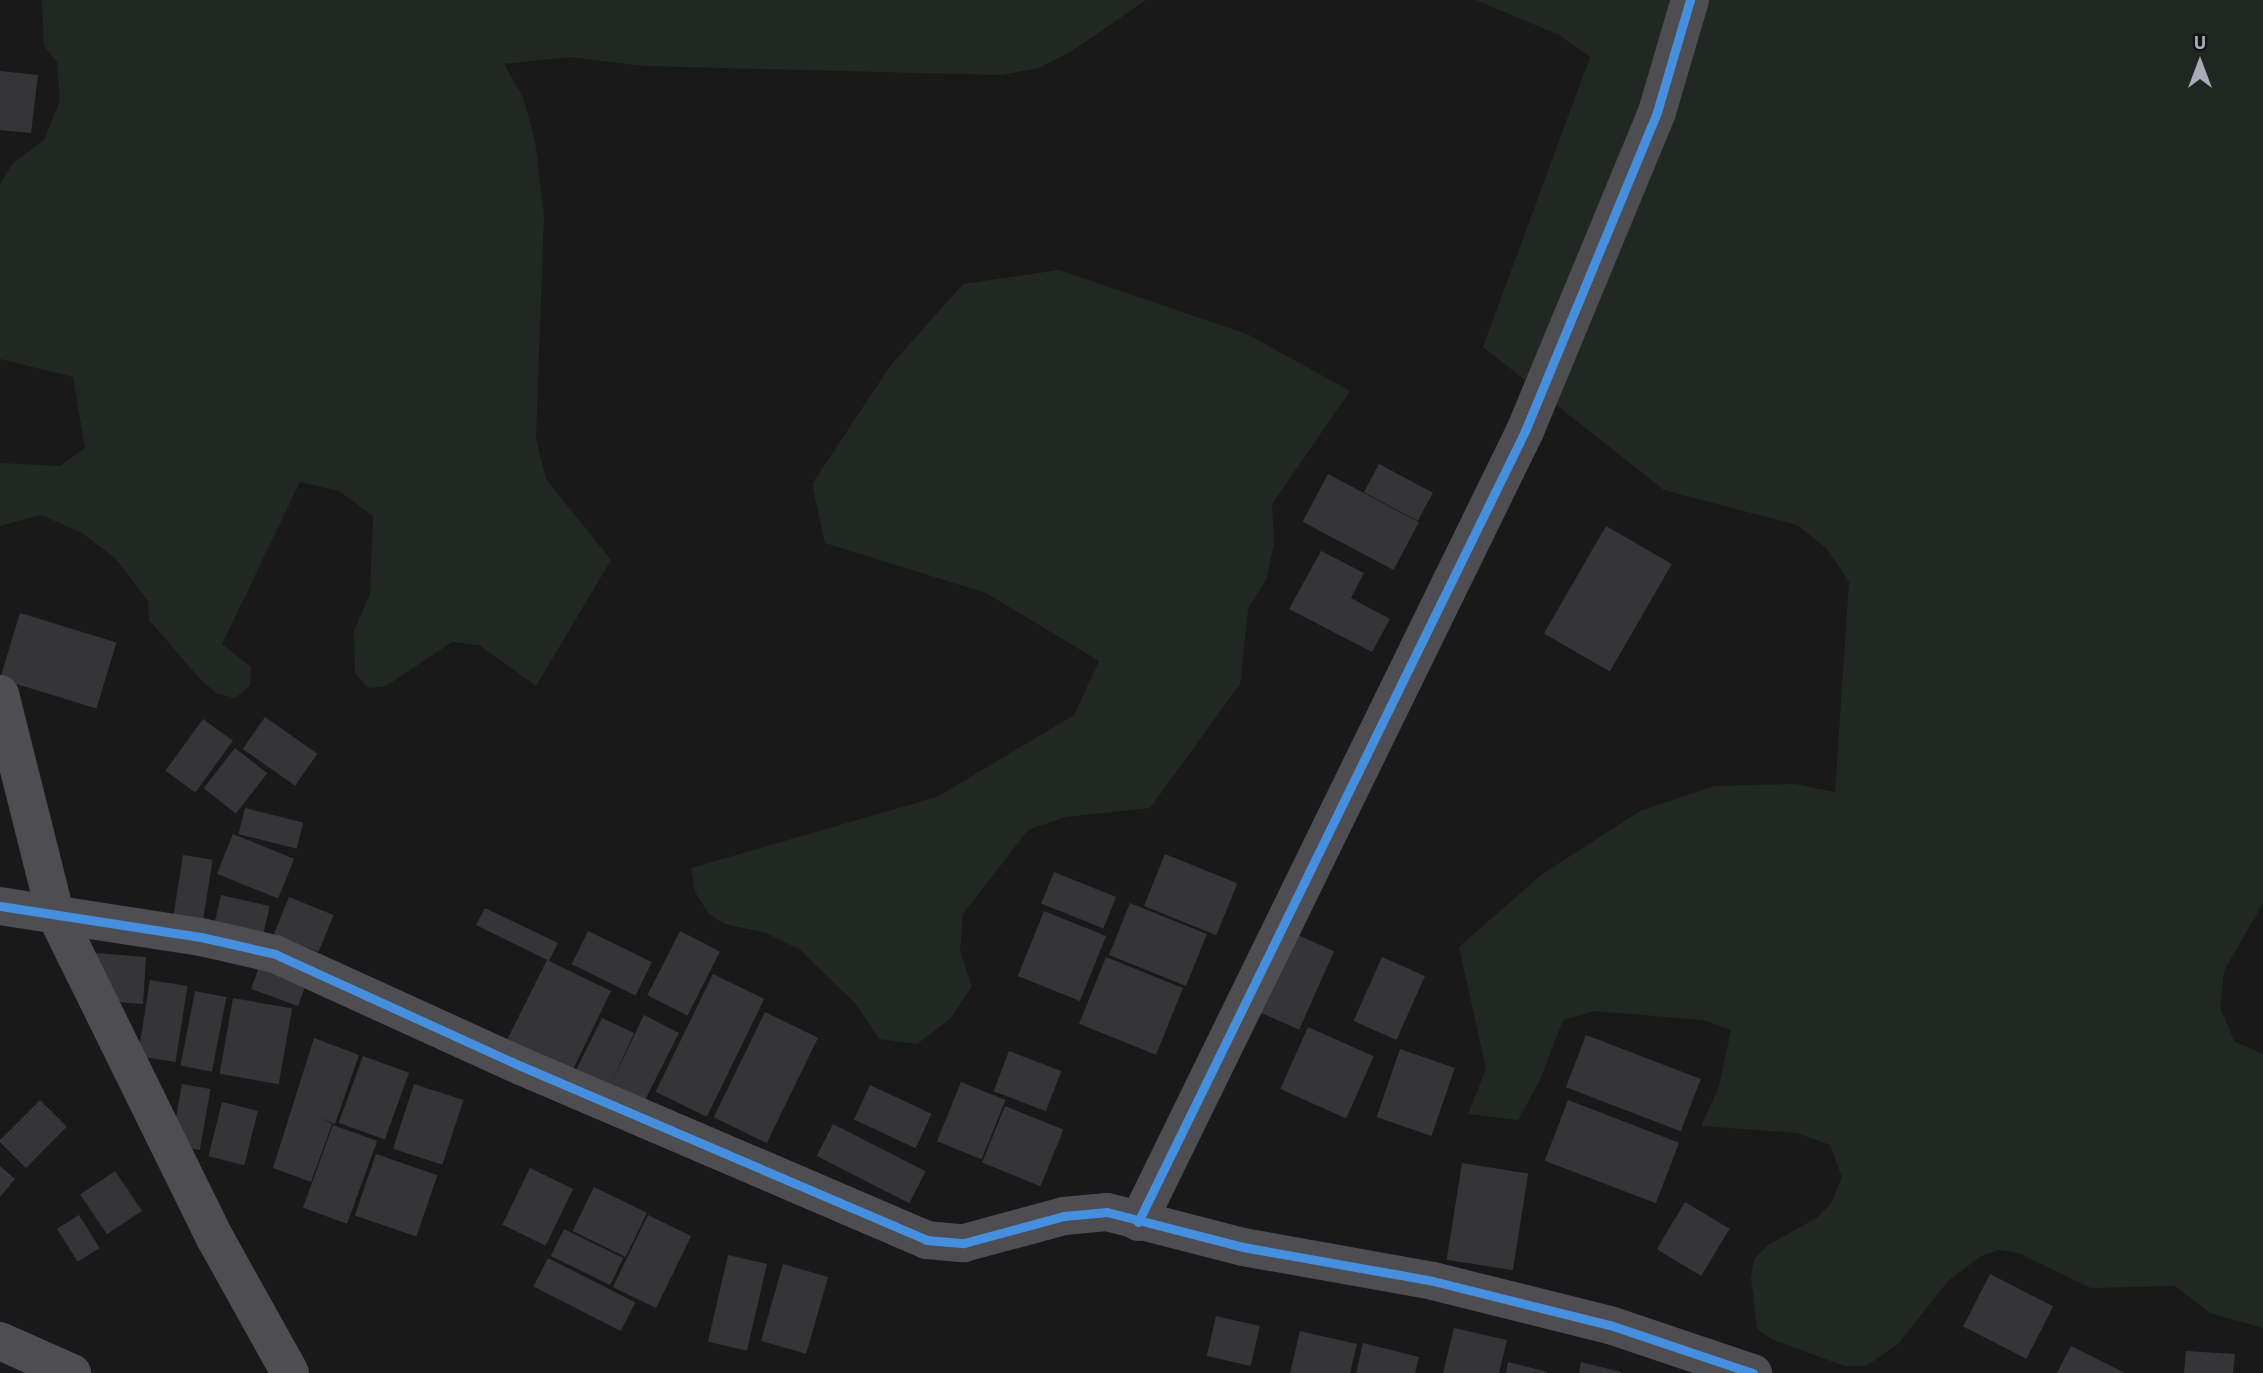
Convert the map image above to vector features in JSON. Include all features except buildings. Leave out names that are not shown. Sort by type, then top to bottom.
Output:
[{"type":"street","points":[[1138,1222],[1525,430],[1657,112],[1690,0]]},
{"type":"street","points":[[0,694],[55,913],[215,1238],[290,1373]]},
{"type":"street","points":[[0,906],[55,913],[275,954],[521,1066],[926,1240],[964,1243],[995,1238],[1089,1212],[1107,1212],[1243,1247],[1433,1281],[1610,1325],[1753,1373]]},
{"type":"street","points":[[0,1341],[72,1373]]},
{"type":"shaded area","points":[[42,0],[1146,0],[1072,51],[1039,68],[1002,75],[644,66],[570,57],[504,64],[523,97],[535,141],[544,216],[536,439],[546,479],[611,560],[536,686],[479,645],[452,642],[386,686],[368,688],[355,673],[354,631],[370,594],[373,516],[339,491],[300,482],[222,644],[251,667],[250,686],[235,698],[216,693],[200,679],[149,620],[148,601],[115,558],[82,533],[41,515],[0,526],[0,463],[60,466],[85,448],[73,377],[0,359],[0,184],[13,163],[44,140],[60,100],[57,62],[44,46]]},
{"type":"shaded area","points":[[1476,0],[2263,0],[2263,903],[2224,971],[2220,1008],[2235,1042],[2263,1054],[2263,1328],[2210,1313],[2175,1286],[2091,1288],[2018,1253],[1999,1250],[1981,1256],[1948,1281],[1898,1344],[1866,1366],[1845,1366],[1773,1340],[1757,1329],[1751,1278],[1754,1259],[1768,1245],[1818,1217],[1831,1203],[1842,1177],[1830,1145],[1797,1133],[1701,1126],[1719,1086],[1731,1030],[1703,1020],[1595,1011],[1563,1020],[1540,1080],[1518,1120],[1468,1114],[1486,1069],[1459,947],[1541,875],[1640,811],[1714,786],[1795,784],[1835,792],[1849,582],[1827,549],[1797,525],[1664,490],[1483,347],[1590,57],[1559,35]]},
{"type":"shaded area","points":[[1059,270],[1247,334],[1350,391],[1272,504],[1274,542],[1267,578],[1248,609],[1240,684],[1150,808],[1065,817],[1028,830],[963,914],[960,951],[972,986],[950,1019],[917,1044],[879,1039],[856,1004],[799,949],[766,933],[724,924],[709,914],[695,892],[691,868],[937,797],[1074,715],[1099,661],[986,593],[825,543],[812,484],[891,365],[963,284]]},
{"type":"cycle path","points":[[1138,1222],[1525,431],[1657,112],[1690,0]]},
{"type":"cycle path","points":[[0,906],[201,937],[275,954],[521,1066],[926,1240],[964,1243],[1064,1216],[1107,1212],[1243,1247],[1433,1281],[1610,1325],[1753,1373]]}]
